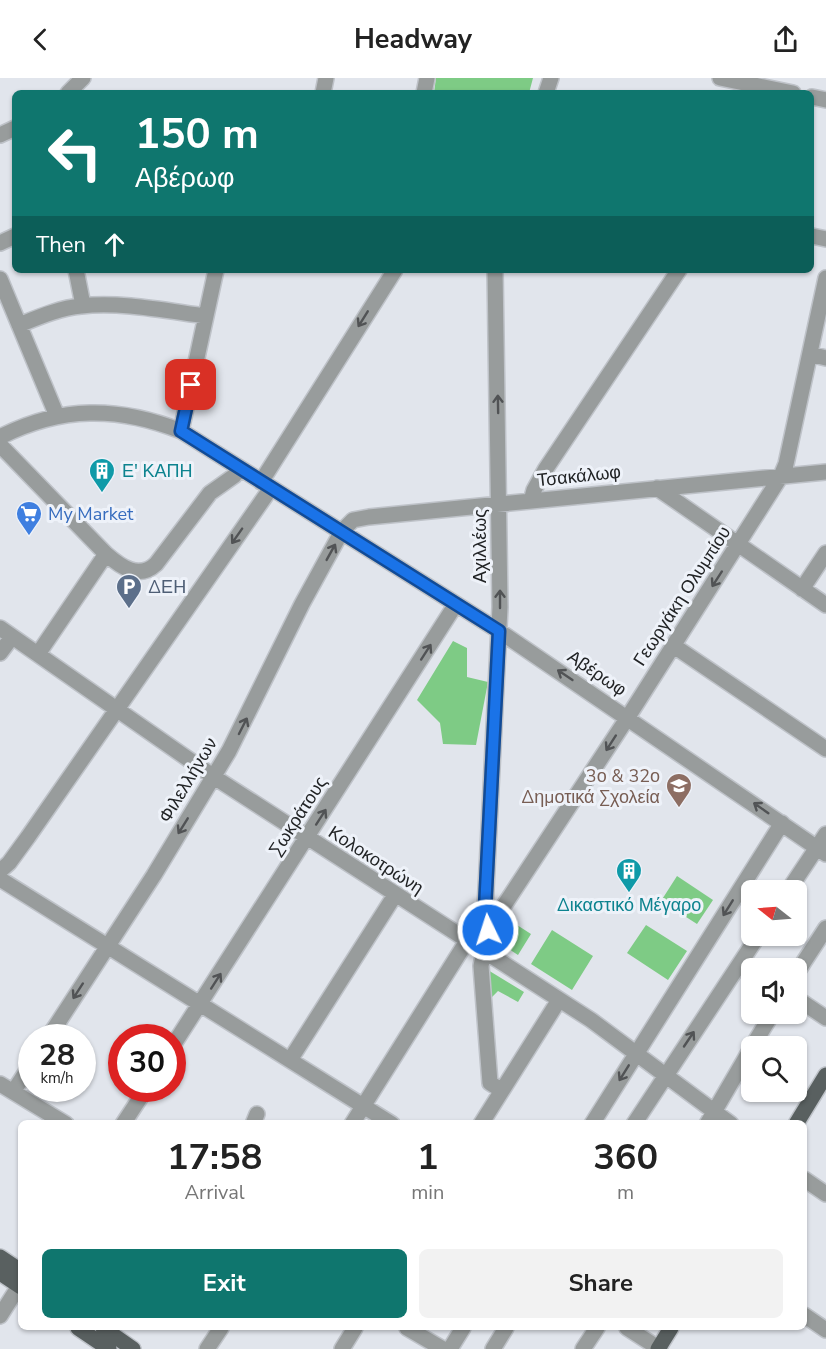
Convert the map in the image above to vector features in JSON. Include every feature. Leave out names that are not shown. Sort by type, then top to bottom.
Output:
[{"type":"main road","points":[[798,1120],[826,1075]]},
{"type":"main road","points":[[0,1257],[18,1280]]},
{"type":"main road","points":[[0,1273],[18,1281]]},
{"type":"main road","points":[[81,1330],[109,1349]]},
{"type":"main road","points":[[106,1330],[133,1349]]},
{"type":"main road","points":[[659,1349],[670,1330]]},
{"type":"street","points":[[720,78],[778,90]]},
{"type":"street","points":[[77,273],[83,306]]},
{"type":"street","points":[[181,431],[215,273]]},
{"type":"street","points":[[0,871],[18,851],[118,709],[266,485],[393,273]]},
{"type":"street","name":"Αχιλλέως","points":[[488,930],[485,909],[499,631],[500,504],[495,273]]},
{"type":"street","points":[[531,501],[545,470],[677,273]]},
{"type":"street","name":"Γεωργάκη Ολυμπίου","points":[[354,1120],[488,930],[674,646],[781,476],[786,464],[826,278]]},
{"type":"street","points":[[0,279],[57,416]]},
{"type":"street","points":[[19,325],[55,311],[83,306],[128,307],[206,316]]},
{"type":"street","points":[[810,354],[826,358]]},
{"type":"street","name":"Αβέρωφ","points":[[0,437],[35,422],[57,416],[88,412],[128,415],[158,422],[181,431],[499,631],[821,850]]},
{"type":"street","points":[[0,445],[106,554],[134,571],[144,572],[151,569],[210,493],[234,476],[239,469]]},
{"type":"street","name":"Τσακάλωφ","points":[[342,531],[358,518],[826,471]]},
{"type":"street","points":[[657,488],[826,605]]},
{"type":"street","name":"Φιλελλήνων","points":[[57,1024],[214,777],[240,732],[302,604],[342,531]]},
{"type":"street","points":[[802,589],[826,553]]},
{"type":"street","points":[[38,654],[106,554]]},
{"type":"street","name":"Σωκράτους","points":[[186,1026],[456,604]]},
{"type":"street","points":[[0,653],[6,632]]},
{"type":"street","name":"Κολοκοτρώνη","points":[[6,632],[214,777],[637,1053],[711,1118]]},
{"type":"street","points":[[674,646],[826,749]]},
{"type":"street","points":[[752,880],[782,823]]},
{"type":"street","points":[[797,880],[821,850],[826,834]]},
{"type":"street","points":[[0,879],[386,1120]]},
{"type":"street","points":[[290,1060],[395,895]]},
{"type":"street","points":[[595,1120],[741,899]]},
{"type":"street","points":[[806,958],[826,928]]},
{"type":"street","points":[[476,947],[481,966],[490,1083],[501,1090]]},
{"type":"street","points":[[636,1120],[664,1076],[741,973]]},
{"type":"street","points":[[483,1120],[559,1000]]},
{"type":"street","points":[[807,1005],[826,1018]]},
{"type":"street","points":[[711,1118],[741,1066]]},
{"type":"street","points":[[18,1076],[6,1088],[59,1120]]},
{"type":"street","points":[[126,1120],[137,1102]]},
{"type":"street","points":[[807,1181],[826,1194]]},
{"type":"street","points":[[0,1316],[18,1285]]},
{"type":"street","points":[[807,1317],[826,1330]]},
{"type":"street","points":[[207,1349],[220,1330]]},
{"type":"street","points":[[342,1349],[354,1330]]},
{"type":"street","points":[[410,1330],[443,1349]]},
{"type":"street","points":[[450,1349],[462,1330]]},
{"type":"street","points":[[493,1349],[505,1330]]},
{"type":"street","points":[[584,1349],[596,1330]]},
{"type":"street","points":[[630,1330],[659,1349]]},
{"type":"green space","points":[[436,78],[533,78],[530,90],[434,90]]},
{"type":"green space","points":[[453,641],[467,648],[467,677],[488,682],[476,745],[443,744],[440,723],[417,700]]},
{"type":"green space","points":[[677,876],[713,900],[697,924],[661,901]]},
{"type":"green space","points":[[517,925],[531,934],[518,955],[504,946]]},
{"type":"green space","points":[[646,925],[687,951],[668,980],[627,953]]},
{"type":"green space","points":[[552,930],[593,956],[572,990],[531,964]]},
{"type":"green space","points":[[483,967],[524,992],[518,1002],[498,991],[486,1003]]},
{"type":"place","name":"Ε' ΚΑΠΗ","points":[[102,494]]},
{"type":"place","name":"My Market","points":[[29,537]]},
{"type":"place","name":"ΔΕΗ","points":[[129,610]]},
{"type":"place","name":"3ο & 32ο Δημοτικά Σχολεία","points":[[679,809]]},
{"type":"place","name":"Δικαστικό Μέγαρο","points":[[629,894]]},
{"type":"route","points":[[191,385],[181,431],[499,631],[485,909],[488,930]]}]
